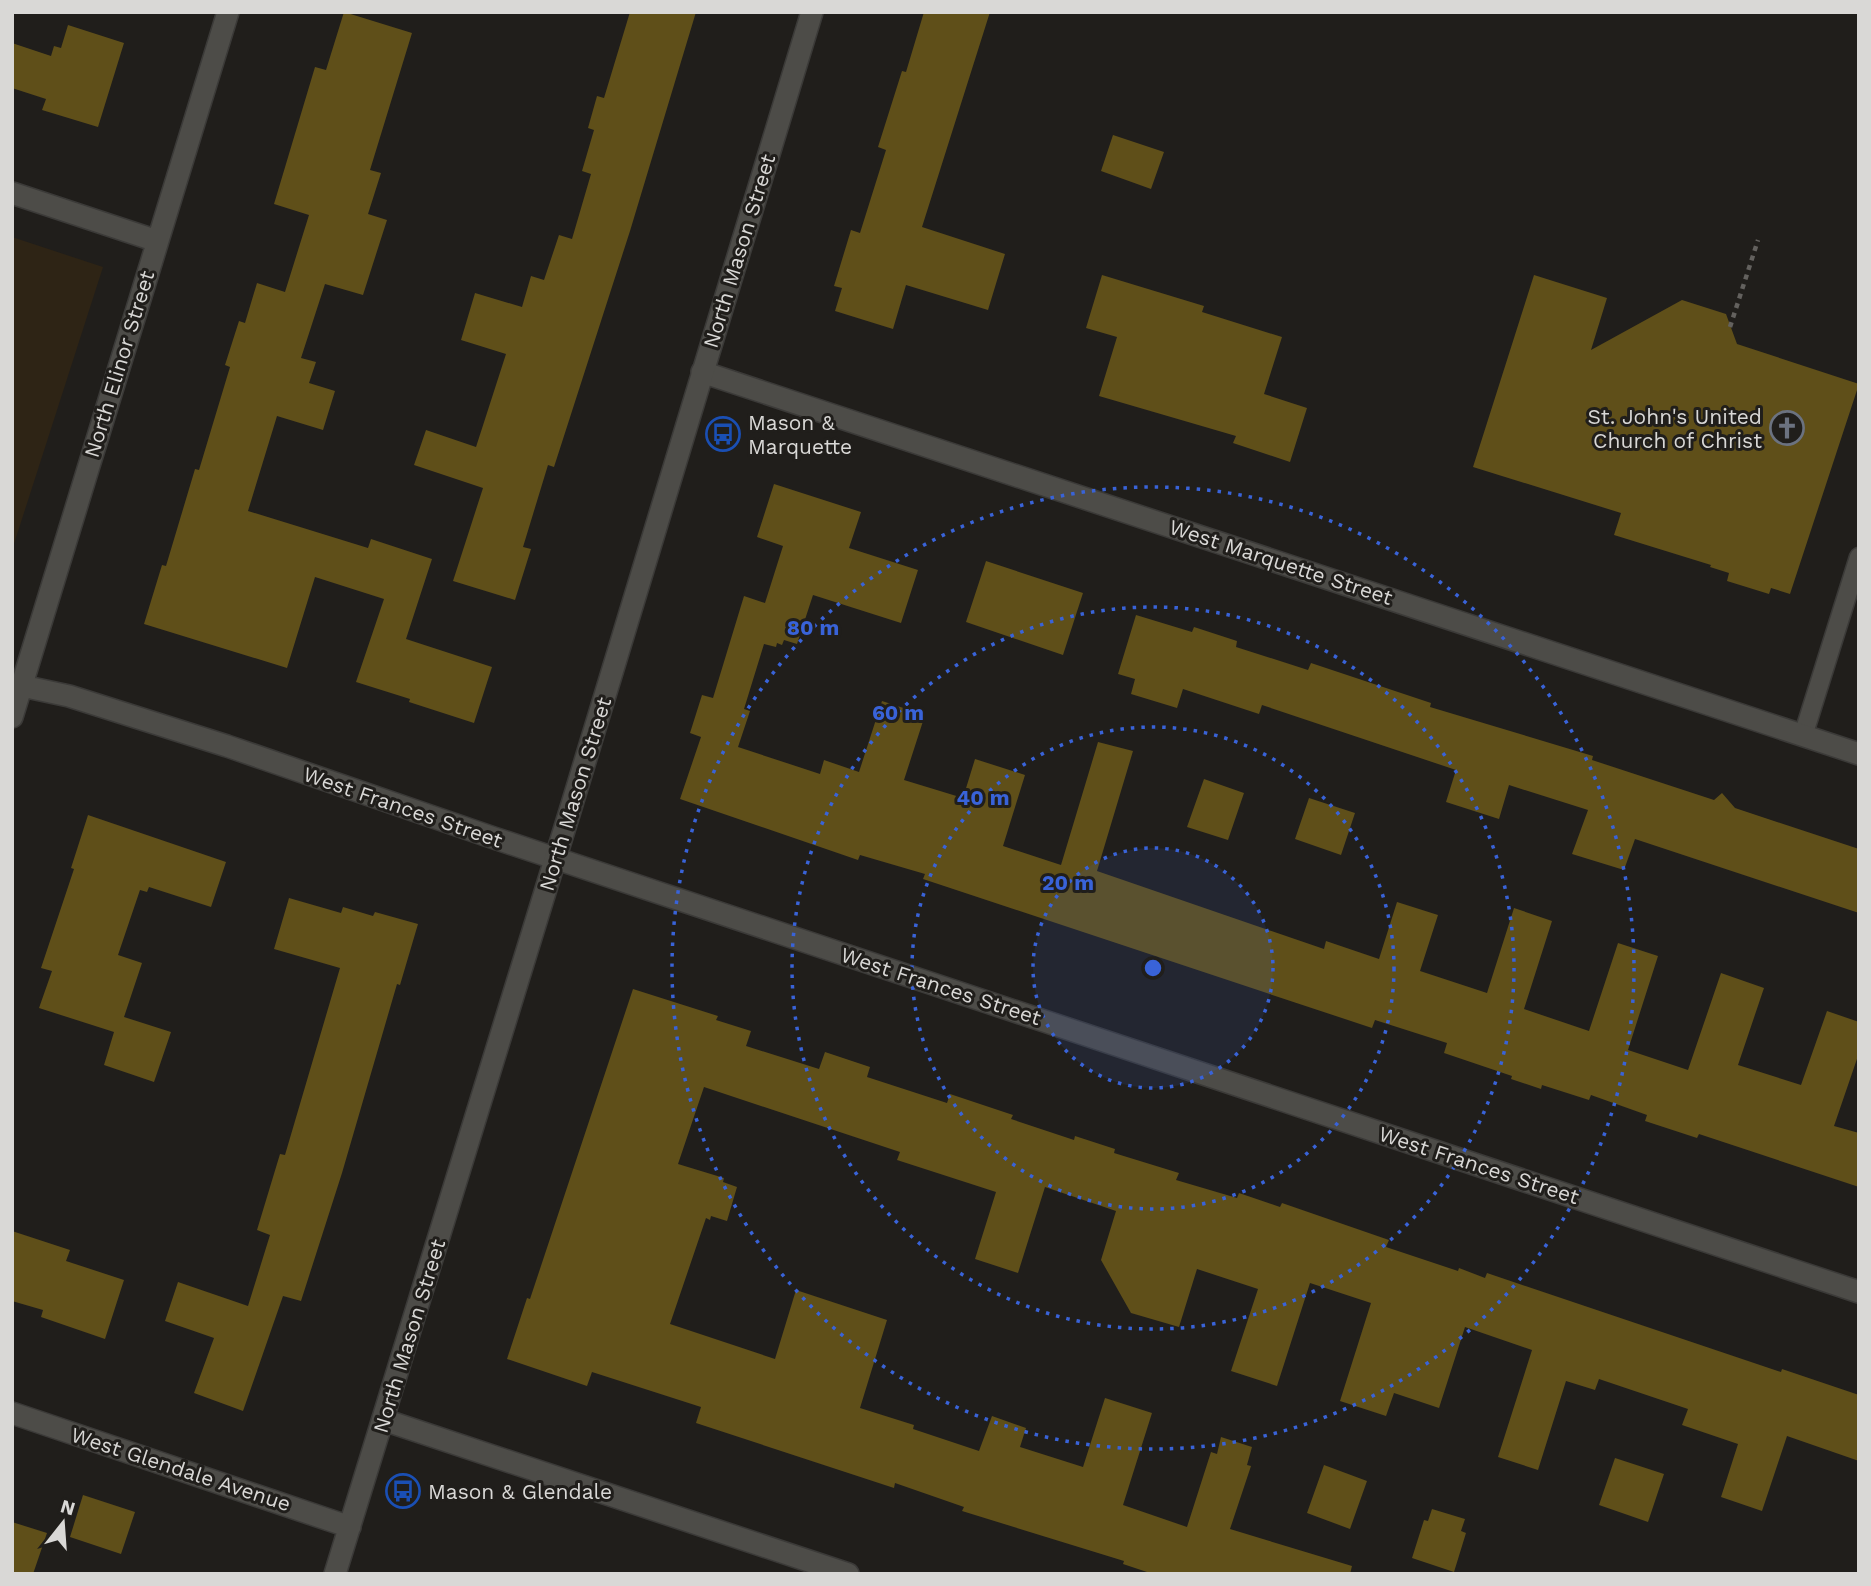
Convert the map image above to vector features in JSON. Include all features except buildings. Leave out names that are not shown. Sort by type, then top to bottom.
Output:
[{"type":"street","name":"North Elinor Street","points":[[12,718],[228,12]]},
{"type":"street","name":"North Mason Street","points":[[335,1574],[811,12]]},
{"type":"street","points":[[12,192],[157,241]]},
{"type":"street","name":"West Marquette Street","points":[[702,372],[1859,754]]},
{"type":"street","name":"West Frances Street","points":[[22,686],[69,696],[227,746],[554,858],[1859,1292]]},
{"type":"street","name":"West Glendale Avenue","points":[[12,1413],[350,1527]]},
{"type":"street","points":[[384,1420],[848,1574]]},
{"type":"lane","points":[[1803,736],[1859,557]]},
{"type":"path","points":[[1730,327],[1758,240]]},
{"type":"shaded area","points":[[12,237],[103,267],[12,550]]},
{"type":"place","name":"St. John's United Church of Christ","points":[[1787,428]]},
{"type":"place","name":"Mason & Marquette","points":[[723,434]]},
{"type":"place","name":"Mason & Glendale","points":[[403,1491]]}]
